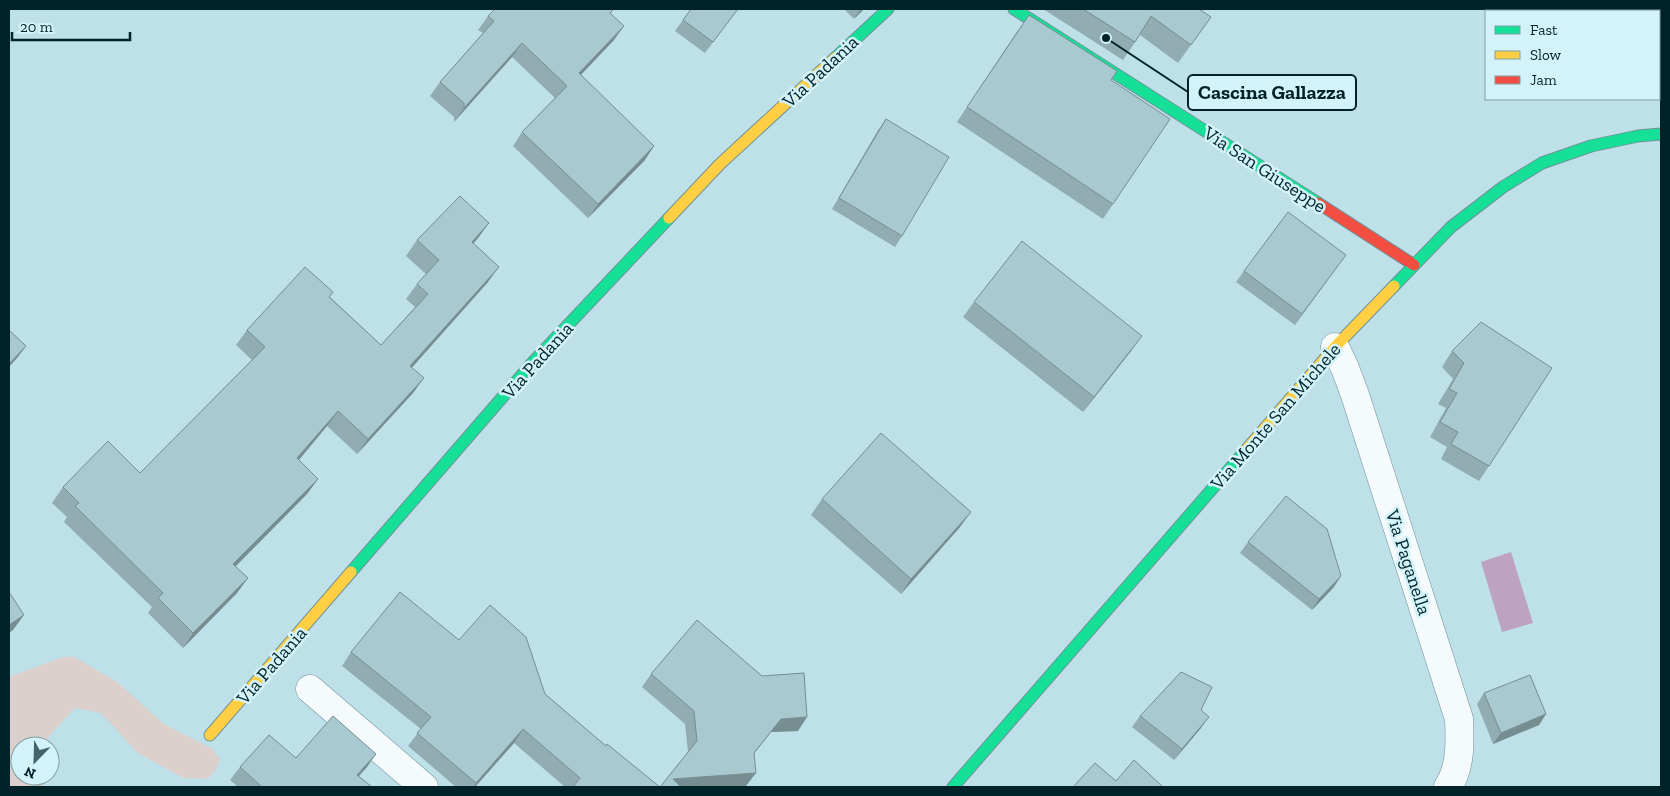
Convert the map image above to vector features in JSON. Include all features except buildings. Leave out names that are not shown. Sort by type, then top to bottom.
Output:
[{"type":"street","name":"Via Padania","points":[[210,735],[533,362],[720,164],[888,9]]},
{"type":"street","name":"Via San Giuseppe","points":[[1014,9],[1414,266]]},
{"type":"street","name":"Via Monte San Michele","points":[[953,787],[1334,347],[1451,227],[1503,187],[1542,164],[1591,146],[1638,136],[1661,134]]},
{"type":"street","name":"Via Paganella","points":[[1334,347],[1345,368],[1355,395],[1459,718],[1460,740],[1454,785]]},
{"type":"street","points":[[310,689],[424,787]]},
{"type":"shaded area","points":[[1511,552],[1533,623],[1502,632],[1481,562]]},
{"type":"shaded area","points":[[63,657],[75,657],[117,682],[164,724],[211,748],[220,759],[216,770],[207,779],[183,778],[138,753],[101,713],[75,708],[50,736],[10,736],[10,786],[44,787],[9,787],[9,677]]},
{"type":"traffic: fast","points":[[835,58],[888,9]]},
{"type":"traffic: fast","points":[[1014,9],[1318,203]]},
{"type":"traffic: fast","points":[[1394,286],[1451,227],[1503,187],[1542,163],[1591,146],[1638,136],[1661,134]]},
{"type":"traffic: fast","points":[[351,572],[533,362],[669,218]]},
{"type":"traffic: fast","points":[[953,787],[1246,450]]},
{"type":"traffic: slow","points":[[669,218],[720,164],[835,58]]},
{"type":"traffic: slow","points":[[1246,450],[1335,347],[1394,286]]},
{"type":"traffic: slow","points":[[210,735],[351,572]]},
{"type":"traffic: jam","points":[[1318,203],[1414,265]]},
{"type":"place","name":"Cascina Gallazza","points":[[1106,38]]}]
